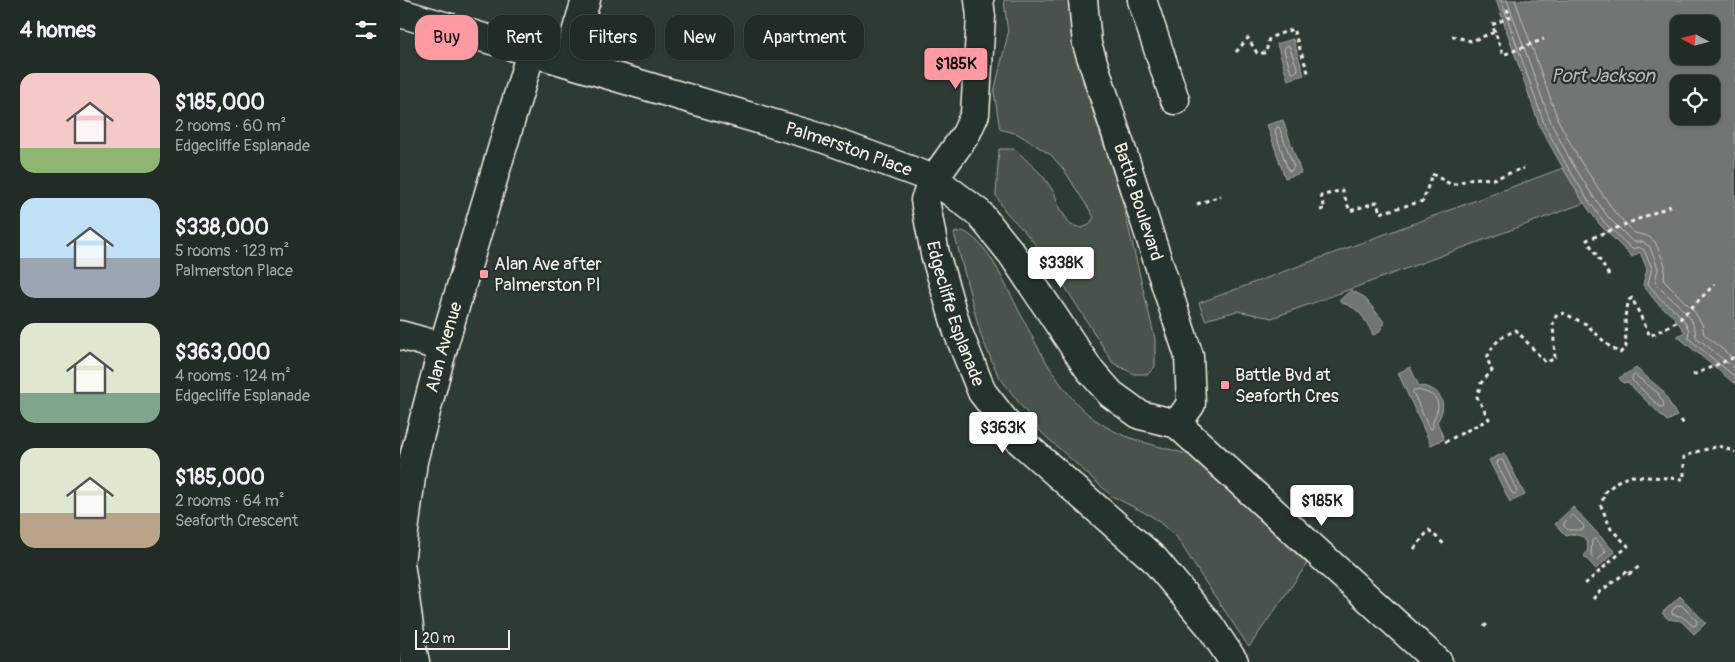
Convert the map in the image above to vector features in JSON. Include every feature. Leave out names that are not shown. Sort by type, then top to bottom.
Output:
[{"type":"street","points":[[567,62],[586,0]]},
{"type":"street","name":"Edgecliffe Esplanade","points":[[979,0],[981,17],[975,114],[966,134],[934,179],[925,200],[935,254],[958,332],[982,392],[1020,441],[1154,560],[1210,626],[1234,662]]},
{"type":"street","name":"Battle Boulevard","points":[[1083,0],[1087,44],[1189,356],[1184,414]]},
{"type":"street","points":[[1142,0],[1175,100]]},
{"type":"street","name":"Palmerston Place","points":[[400,13],[488,39]]},
{"type":"street","name":"Alan Avenue","points":[[409,653],[400,563],[413,461],[443,347],[528,60]]},
{"type":"street","name":"Palmerston Place","points":[[560,60],[825,139],[934,179],[979,213],[1012,254],[1089,369],[1111,394],[1140,414],[1184,414]]},
{"type":"street","points":[[400,335],[443,347]]},
{"type":"street","points":[[1184,414],[1438,662]]},
{"type":"path","points":[[1507,9],[1510,16],[1492,25],[1503,55],[1544,39]]},
{"type":"path","points":[[1236,52],[1248,38],[1257,52],[1266,53],[1269,38],[1292,29],[1309,75]]},
{"type":"path","points":[[1452,36],[1471,41],[1495,32]]},
{"type":"path","points":[[1320,210],[1325,209],[1321,196],[1342,190],[1350,211],[1377,202],[1380,213],[1423,201],[1432,174],[1452,186],[1473,178],[1493,179],[1524,168]]},
{"type":"path","points":[[1197,204],[1221,196]]},
{"type":"path","points":[[1609,275],[1587,240],[1673,205]]},
{"type":"path","points":[[1445,442],[1489,420],[1477,397],[1481,383],[1492,371],[1486,358],[1496,341],[1506,334],[1516,330],[1545,362],[1555,359],[1552,324],[1556,316],[1563,313],[1586,324],[1610,347],[1620,352],[1626,347],[1628,300],[1632,298],[1650,336],[1678,321],[1714,284]]},
{"type":"path","points":[[1693,375],[1735,357]]},
{"type":"path","points":[[1681,420],[1685,426]]},
{"type":"path","points":[[1585,584],[1628,546],[1611,529],[1601,506],[1605,492],[1618,481],[1631,476],[1684,479],[1684,457],[1696,452],[1719,446],[1735,452]]},
{"type":"path","points":[[1414,549],[1429,530],[1446,545]]},
{"type":"path","points":[[1593,599],[1598,593],[1628,571],[1629,574],[1640,566]]},
{"type":"path","points":[[1484,627],[1489,622]]},
{"type":"shaded area","points":[[1004,0],[1073,0],[1083,82],[1121,196],[1155,339],[1155,367],[1148,374],[1134,374],[1113,363],[1049,261],[1005,211],[996,195],[999,149],[1015,149],[1043,176],[1055,194],[1059,208],[1071,225],[1082,228],[1089,225],[1094,217],[1064,170],[1051,155],[1018,134],[1000,129],[994,92],[1008,34]]},
{"type":"shaded area","points":[[1563,168],[1584,203],[1272,318],[1237,311],[1205,320],[1199,303]]},
{"type":"shaded area","points":[[963,231],[979,243],[991,258],[1048,364],[1071,397],[1085,411],[1100,423],[1121,434],[1189,455],[1307,564],[1249,647],[1176,536],[1153,517],[1112,496],[1042,433],[998,375],[981,336],[954,233]]},
{"type":"water","name":"Port Jackson","points":[[1496,0],[1735,0],[1735,384],[1677,336],[1685,332],[1673,316],[1657,303],[1643,285],[1647,269],[1640,252],[1632,257],[1600,225],[1563,168],[1540,127]]},
{"type":"water","points":[[1293,39],[1304,75],[1288,80],[1277,44]]},
{"type":"water","points":[[1283,120],[1301,173],[1285,178],[1267,125]]},
{"type":"water","points":[[1351,290],[1364,297],[1385,323],[1378,333],[1373,335],[1358,311],[1339,301]]},
{"type":"water","points":[[1410,367],[1419,386],[1433,390],[1441,398],[1441,415],[1437,422],[1444,439],[1431,445],[1398,373]]},
{"type":"water","points":[[1636,368],[1662,390],[1677,416],[1667,421],[1627,382],[1623,383],[1619,378]]},
{"type":"water","points":[[1504,453],[1525,495],[1510,502],[1489,460]]},
{"type":"water","points":[[1573,507],[1615,552],[1596,569],[1584,556],[1588,547],[1584,537],[1573,534],[1566,536],[1555,524]]},
{"type":"water","points":[[1680,596],[1706,623],[1694,634],[1681,621],[1668,619],[1662,613]]},
{"type":"place","name":"Alan Ave after Palmerston Pl","points":[[484,274]]},
{"type":"place","name":"Battle Bvd at Seaforth Cres","points":[[1225,385]]}]
